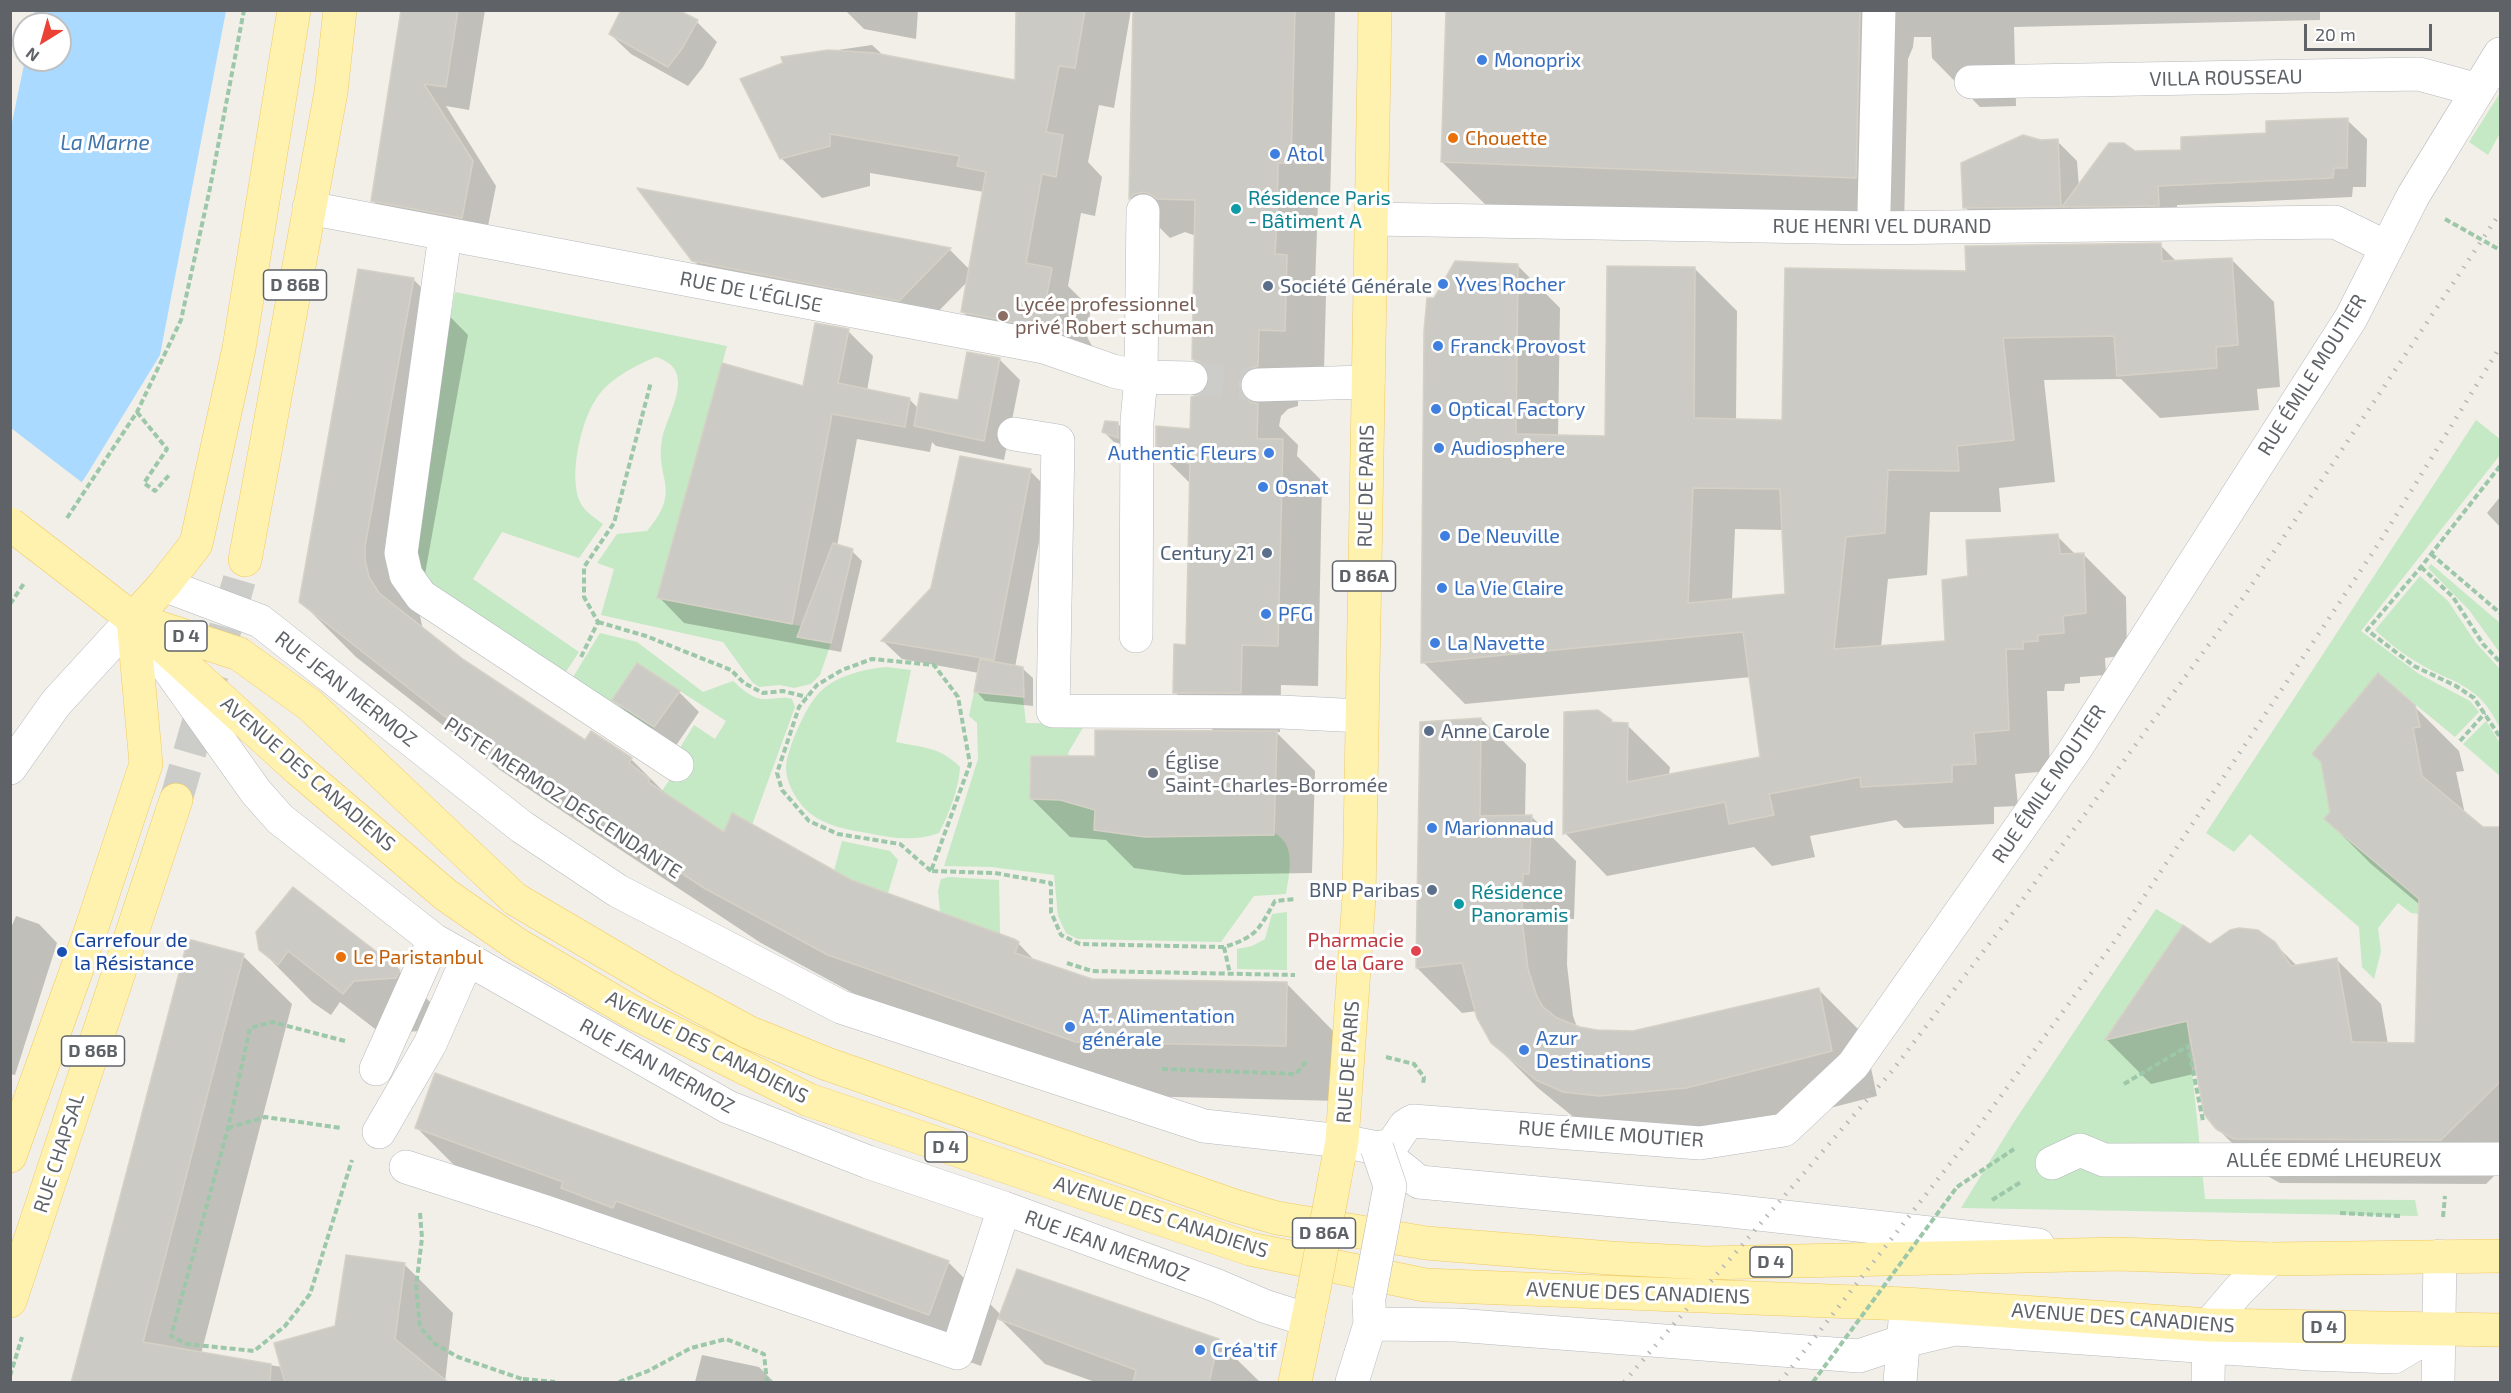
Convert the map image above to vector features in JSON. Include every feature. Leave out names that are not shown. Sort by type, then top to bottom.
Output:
[{"type":"main road","points":[[10,1156],[92,927],[146,764],[133,619],[164,585],[196,544],[239,348],[294,10]]},
{"type":"main road","name":"D 86B","points":[[245,560],[331,92],[340,10]]},
{"type":"main road","name":"RUE DE PARIS","points":[[1342,1142],[1359,897],[1375,10]]},
{"type":"main road","name":"D 4","points":[[10,524],[133,619]]},
{"type":"main road","name":"AVENUE DES CANADIENS","points":[[133,619],[239,654],[310,705],[515,899],[663,986],[748,1032],[827,1064],[1235,1206],[1276,1218],[1426,1243],[1610,1258],[1705,1263],[2117,1254],[2270,1259],[2500,1256]]},
{"type":"main road","name":"AVENUE DES CANADIENS","points":[[133,619],[298,769],[465,910],[518,945],[632,1012],[809,1100],[1250,1249],[1425,1285],[1906,1304],[2208,1336],[2500,1330]]},
{"type":"main road","name":"RUE CHAPSAL","points":[[10,1301],[176,800]]},
{"type":"main road","name":"D 86A","points":[[1295,1383],[1342,1142]]},
{"type":"street","points":[[1874,209],[1879,10]]},
{"type":"street","name":"RUE ÉMILE MOUTIER","points":[[1377,1148],[1392,1145],[1405,1126],[1413,1121],[1700,1143],[1784,1130],[1853,1065],[2074,751],[2351,318],[2386,247],[2435,158],[2500,54]]},
{"type":"street","name":"VILLA ROUSSEAU","points":[[1971,82],[2419,74],[2478,90]]},
{"type":"street","name":"RUE DE L'ÉGLISE","points":[[309,208],[1044,347],[1113,371],[1142,377],[1191,378]]},
{"type":"street","points":[[1136,636],[1137,421],[1142,377],[1143,211]]},
{"type":"street","name":"RUE HENRI VEL DURAND","points":[[1373,219],[1873,228],[2335,222],[2386,247]]},
{"type":"street","points":[[446,235],[401,553],[406,575],[421,596],[677,765]]},
{"type":"street","points":[[1258,385],[1368,382]]},
{"type":"street","points":[[1014,434],[1058,441],[1053,711],[1281,712],[1362,717]]},
{"type":"street","name":"RUE JEAN MERMOZ","points":[[164,585],[260,621],[558,853],[618,891],[841,1007],[1204,1126],[1377,1148]]},
{"type":"street","name":"RUE JEAN MERMOZ","points":[[133,619],[256,792],[280,819],[434,940],[467,960],[728,1107],[868,1162],[1004,1208],[1215,1285],[1264,1306],[1311,1305]]},
{"type":"street","points":[[10,768],[56,703],[133,619]]},
{"type":"street","points":[[376,1069],[434,940]]},
{"type":"street","points":[[379,1132],[429,1044],[467,960]]},
{"type":"street","points":[[1377,1148],[1419,1182],[1722,1210],[2117,1254]]},
{"type":"street","points":[[1353,1383],[1370,1311],[1390,1186],[1377,1148]]},
{"type":"street","name":"ALLÉE EDMÉ LHEUREUX","points":[[2052,1163],[2080,1150],[2104,1160],[2500,1159]]},
{"type":"street","points":[[406,1167],[546,1212],[957,1353],[1004,1208]]},
{"type":"street","points":[[2438,1383],[2440,1256]]},
{"type":"street","points":[[2208,1383],[2208,1336],[2238,1291],[2270,1259]]},
{"type":"street","points":[[1900,1383],[1906,1304],[1955,1329]]},
{"type":"street","points":[[1370,1311],[1456,1325],[1859,1356],[1904,1341],[1955,1329],[2208,1336]]},
{"type":"path","points":[[61,527],[137,412],[181,320],[210,188],[244,10]]},
{"type":"path","points":[[2445,219],[2500,250]]},
{"type":"path","points":[[651,382],[614,523],[584,567],[584,597],[598,622],[646,636],[731,670],[744,683],[763,693],[783,691],[807,697]]},
{"type":"path","points":[[137,412],[167,449],[144,483],[155,491],[175,468]]},
{"type":"path","points":[[2500,466],[2421,567],[2367,630],[2414,666],[2456,686],[2474,698],[2500,736]]},
{"type":"path","points":[[2431,554],[2500,613]]},
{"type":"path","points":[[2421,567],[2453,597],[2483,644],[2500,662]]},
{"type":"path","points":[[10,604],[29,575]]},
{"type":"path","points":[[562,690],[598,622]]},
{"type":"path","points":[[931,872],[970,764],[958,697],[934,665],[872,658],[842,670],[817,685],[799,707],[777,774],[782,790],[808,821],[838,834],[900,844],[931,872],[996,873],[1051,883],[1051,912],[1061,935],[1080,944],[1224,947],[1238,943],[1258,930],[1275,901],[1296,899]]},
{"type":"path","points":[[2460,741],[2486,713]]},
{"type":"path","points":[[1224,947],[1230,974]]},
{"type":"path","points":[[1067,963],[1092,971],[1295,975]]},
{"type":"path","points":[[350,1042],[272,1022],[250,1028],[228,1128],[171,1336],[187,1344],[254,1351],[285,1326],[310,1294],[354,1154],[379,1132]]},
{"type":"path","points":[[2124,1084],[2188,1046],[2210,1160]]},
{"type":"path","points":[[1155,1069],[1296,1074],[1312,1053],[1348,1056]]},
{"type":"path","points":[[228,1128],[265,1117],[379,1132]]},
{"type":"path","points":[[1813,1383],[1958,1187],[2016,1149]]},
{"type":"path","points":[[406,1167],[419,1206],[422,1238],[416,1287],[420,1327],[435,1344],[458,1357],[523,1381],[555,1383]]},
{"type":"path","points":[[2340,1213],[2409,1216]]},
{"type":"path","points":[[2433,1217],[2444,1218]]},
{"type":"path","points":[[619,1383],[648,1371],[691,1348],[726,1339],[764,1354],[767,1383]]},
{"type":"green space","points":[[2500,93],[2500,133],[2488,155],[2469,142]]},
{"type":"green space","points":[[455,292],[727,346],[657,598],[801,626],[797,637],[831,643],[820,675],[811,684],[794,688],[780,685],[759,687],[752,682],[723,642],[601,615],[614,569],[597,563],[617,534],[647,531],[664,505],[666,494],[661,454],[662,440],[674,405],[678,382],[676,372],[669,363],[656,357],[631,369],[608,385],[596,399],[585,421],[576,464],[577,491],[584,508],[603,524],[579,558],[502,532],[473,579],[579,652],[563,676],[424,585],[412,542]]},
{"type":"green space","points":[[2476,420],[2500,439],[2500,455],[2361,631],[2419,674],[2470,701],[2479,712],[2455,737],[2378,674],[2312,754],[2321,762],[2330,812],[2325,820],[2386,871],[2427,894],[2419,914],[2411,913],[2398,903],[2378,928],[2381,951],[2374,979],[2362,967],[2359,927],[2250,834],[2234,852],[2206,833]]},
{"type":"green space","points":[[2431,564],[2500,623],[2500,653],[2469,610],[2428,568]]},
{"type":"green space","points":[[2420,576],[2448,601],[2476,643],[2500,669],[2500,728],[2492,713],[2474,693],[2410,658],[2375,630]]},
{"type":"green space","points":[[600,633],[637,642],[703,692],[733,681],[754,697],[792,699],[795,707],[752,825],[732,813],[724,832],[662,791],[672,776],[678,751],[694,725],[715,739],[726,721],[637,663],[617,693],[659,720],[649,735],[570,682]]},
{"type":"green space","points":[[886,667],[911,670],[896,742],[938,751],[960,767],[956,792],[946,818],[939,833],[930,836],[894,838],[831,824],[806,810],[797,799],[788,780],[786,767],[793,739],[808,708],[819,693],[833,682],[850,674]]},
{"type":"green space","points":[[974,692],[1023,697],[1026,723],[1085,724],[1068,753],[1072,765],[1065,756],[1031,756],[1030,799],[1062,800],[1095,809],[1094,822],[1103,832],[1252,833],[1253,836],[1257,834],[1274,836],[1274,833],[1286,844],[1289,852],[1290,869],[1286,894],[1254,896],[1221,942],[1078,939],[1066,933],[1058,916],[1054,875],[991,867],[944,866],[978,759],[977,723],[969,716]]},
{"type":"green space","points":[[2486,721],[2500,743],[2500,776],[2463,744]]},
{"type":"green space","points":[[842,841],[890,851],[898,860],[888,893],[851,880],[834,871]]},
{"type":"green space","points":[[949,877],[999,880],[1000,934],[940,912],[938,891],[941,879]]},
{"type":"green space","points":[[2156,909],[2183,925],[2111,1032],[2116,1038],[2187,1021],[2205,1199],[2415,1200],[2418,1216],[1961,1208],[2012,1125]]},
{"type":"green space","points":[[1287,912],[1287,970],[1237,969],[1237,949],[1252,946],[1265,939],[1272,914]]},
{"type":"water","name":"La Marne","points":[[226,11],[160,355],[86,476],[11,582],[11,127],[22,72],[72,72],[72,12],[35,12]]},
{"type":"pier","points":[[11,428],[84,484],[10,585]]},
{"type":"building","points":[[401,10],[458,10],[446,87],[424,84],[473,161],[462,218],[371,201]]},
{"type":"building","points":[[621,10],[678,10],[698,20],[683,47],[668,67],[609,34]]},
{"type":"building","points":[[1016,10],[1085,10],[1075,68],[1059,66],[1046,132],[1063,135],[1056,177],[1042,174],[1026,263],[1052,268],[1047,294],[1070,336],[1047,329],[961,312],[986,172],[957,166],[960,156],[830,134],[830,146],[780,159],[740,79],[783,63],[781,57],[828,50],[875,53],[1015,80]]},
{"type":"building","points":[[1133,10],[1295,10],[1291,163],[1278,163],[1275,254],[1287,255],[1285,331],[1259,330],[1258,366],[1248,369],[1239,385],[1242,395],[1250,402],[1258,404],[1257,439],[1283,439],[1278,646],[1242,645],[1241,693],[1173,693],[1174,644],[1186,645],[1190,464],[1156,452],[1156,426],[1190,429],[1191,397],[1201,394],[1207,388],[1210,378],[1207,368],[1192,359],[1195,200],[1157,199],[1144,192],[1134,194],[1129,199]]},
{"type":"building","points":[[1446,10],[1860,10],[1856,178],[1441,162]]},
{"type":"building","points":[[2348,118],[2347,168],[2334,168],[2333,178],[2158,186],[2159,206],[2062,207],[2109,143],[2124,143],[2135,151],[2181,150],[2181,137],[2266,133],[2266,121]]},
{"type":"building","points":[[2023,135],[2041,140],[2058,139],[2061,207],[1963,208],[1961,163]]},
{"type":"building","points":[[637,188],[951,248],[899,301],[692,261]]},
{"type":"building","points":[[2161,243],[2162,261],[2232,258],[2238,345],[2216,347],[2217,368],[2117,376],[2114,336],[2003,338],[2014,440],[1957,446],[1959,471],[1888,470],[1885,533],[1846,537],[1834,649],[1945,641],[1942,580],[1968,576],[1966,540],[2058,534],[2060,554],[2084,553],[2086,613],[2063,616],[2064,633],[2038,635],[2038,641],[2023,642],[2023,649],[2006,649],[2009,730],[1974,733],[1976,764],[1952,765],[1952,782],[1861,787],[1860,777],[1769,794],[1774,815],[1729,824],[1725,802],[1563,834],[1564,712],[1598,710],[1612,720],[1611,722],[1628,723],[1627,782],[1760,757],[1743,632],[1421,663],[1424,331],[1427,298],[1434,298],[1455,261],[1518,264],[1516,434],[1605,436],[1607,266],[1695,267],[1694,418],[1782,420],[1785,268],[1966,271],[1965,246]],"holes":[[[1693,488],[1780,489],[1785,594],[1688,603]]]},
{"type":"building","points":[[358,269],[414,278],[365,546],[369,577],[379,593],[464,660],[585,740],[591,731],[632,758],[629,763],[650,779],[648,782],[724,832],[732,813],[851,880],[1014,939],[1019,942],[1015,953],[1092,979],[1287,982],[1286,1046],[1076,1042],[828,955],[704,888],[443,715],[299,602]]},
{"type":"building","points":[[815,323],[849,329],[838,383],[910,398],[905,427],[832,414],[792,624],[657,598],[722,363],[803,386]]},
{"type":"building","points":[[967,352],[1000,358],[984,441],[914,426],[920,393],[958,400]]},
{"type":"building","points":[[1105,421],[1118,422],[1118,438],[1102,432]]},
{"type":"building","points":[[960,456],[1031,469],[994,660],[881,641],[931,588]]},
{"type":"building","points":[[833,543],[853,549],[831,643],[797,637]]},
{"type":"building","points":[[980,659],[1023,667],[1024,697],[974,692]]},
{"type":"building","points":[[637,663],[680,691],[654,727],[612,700]]},
{"type":"building","points":[[2378,673],[2415,705],[2420,727],[2413,728],[2422,776],[2483,827],[2500,827],[2500,1082],[2441,1140],[2234,1139],[2216,1129],[2204,1114],[2187,1021],[2105,1040],[2183,925],[2210,944],[2230,930],[2239,928],[2258,930],[2275,942],[2291,966],[2337,958],[2352,1042],[2415,1043],[2419,899],[2324,819],[2330,812],[2321,762],[2312,754]]},
{"type":"building","points":[[1481,718],[1480,816],[1532,815],[1529,874],[1523,874],[1522,919],[1528,969],[1537,997],[1543,1007],[1557,1018],[1580,1027],[1633,1031],[1819,988],[1832,1051],[1686,1088],[1599,1096],[1563,1092],[1536,1080],[1491,1043],[1477,1018],[1462,963],[1416,968],[1420,722]]},
{"type":"building","name":"Église Saint-Charles-Borromée","points":[[1095,730],[1277,731],[1274,835],[1145,837],[1094,830],[1095,810],[1060,800],[1030,799],[1031,756],[1095,756]]},
{"type":"building","points":[[293,887],[400,970],[396,978],[354,981],[343,994],[288,951],[278,965],[259,950],[256,932]]},
{"type":"building","points":[[188,939],[244,954],[143,1342],[271,1364],[270,1383],[71,1383]]},
{"type":"building","points":[[435,1073],[949,1261],[929,1315],[616,1201],[613,1208],[561,1188],[563,1182],[415,1128]]},
{"type":"building","points":[[346,1255],[405,1263],[395,1339],[449,1383],[285,1383],[274,1343],[335,1326]]},
{"type":"building","points":[[1017,1269],[1219,1339],[1209,1383],[1133,1383],[1136,1370],[998,1319]]},
{"type":"tunnel","points":[[1191,378],[1258,385]]},
{"type":"tunnel","points":[[176,800],[245,560]]},
{"type":"railway","points":[[1624,1382],[1892,1071],[2015,910],[2245,595],[2500,213]]},
{"type":"railway","points":[[1780,1382],[1973,1134],[2114,942],[2379,543],[2500,347]]},
{"type":"place","name":"Monoprix","points":[[1482,60]]},
{"type":"place","name":"Chouette","points":[[1453,138]]},
{"type":"place","name":"Atol","points":[[1275,154]]},
{"type":"place","name":"Résidence Paris - Bâtiment A","points":[[1236,209]]},
{"type":"place","name":"Yves Rocher","points":[[1443,284]]},
{"type":"place","name":"Société Générale","points":[[1268,286]]},
{"type":"place","name":"Lycée professionnel privé Robert schuman","points":[[1003,316]]},
{"type":"place","name":"Franck Provost","points":[[1438,346]]},
{"type":"place","name":"Optical Factory","points":[[1436,409]]},
{"type":"place","name":"Audiosphere","points":[[1439,448]]},
{"type":"place","name":"Authentic Fleurs","points":[[1269,453]]},
{"type":"place","name":"Osnat","points":[[1263,487]]},
{"type":"place","name":"De Neuville","points":[[1445,536]]},
{"type":"place","name":"Century 21","points":[[1267,553]]},
{"type":"place","name":"La Vie Claire","points":[[1442,588]]},
{"type":"place","name":"PFG","points":[[1266,614]]},
{"type":"place","name":"La Navette","points":[[1435,643]]},
{"type":"place","name":"Anne Carole","points":[[1429,731]]},
{"type":"place","name":"Église Saint-Charles-Borromée","points":[[1153,773]]},
{"type":"place","name":"Marionnaud","points":[[1432,828]]},
{"type":"place","name":"BNP Paribas","points":[[1432,890]]},
{"type":"place","name":"Résidence Panoramis","points":[[1459,904]]},
{"type":"place","name":"Pharmacie de la Gare","points":[[1416,951]]},
{"type":"place","name":"Carrefour de la Résistance","points":[[62,952]]},
{"type":"place","name":"Le Paristanbul","points":[[341,957]]},
{"type":"place","name":"A.T. Alimentation générale","points":[[1070,1027]]},
{"type":"place","name":"Azur Destinations","points":[[1524,1050]]},
{"type":"place","name":"Créa'tif","points":[[1200,1350]]}]
